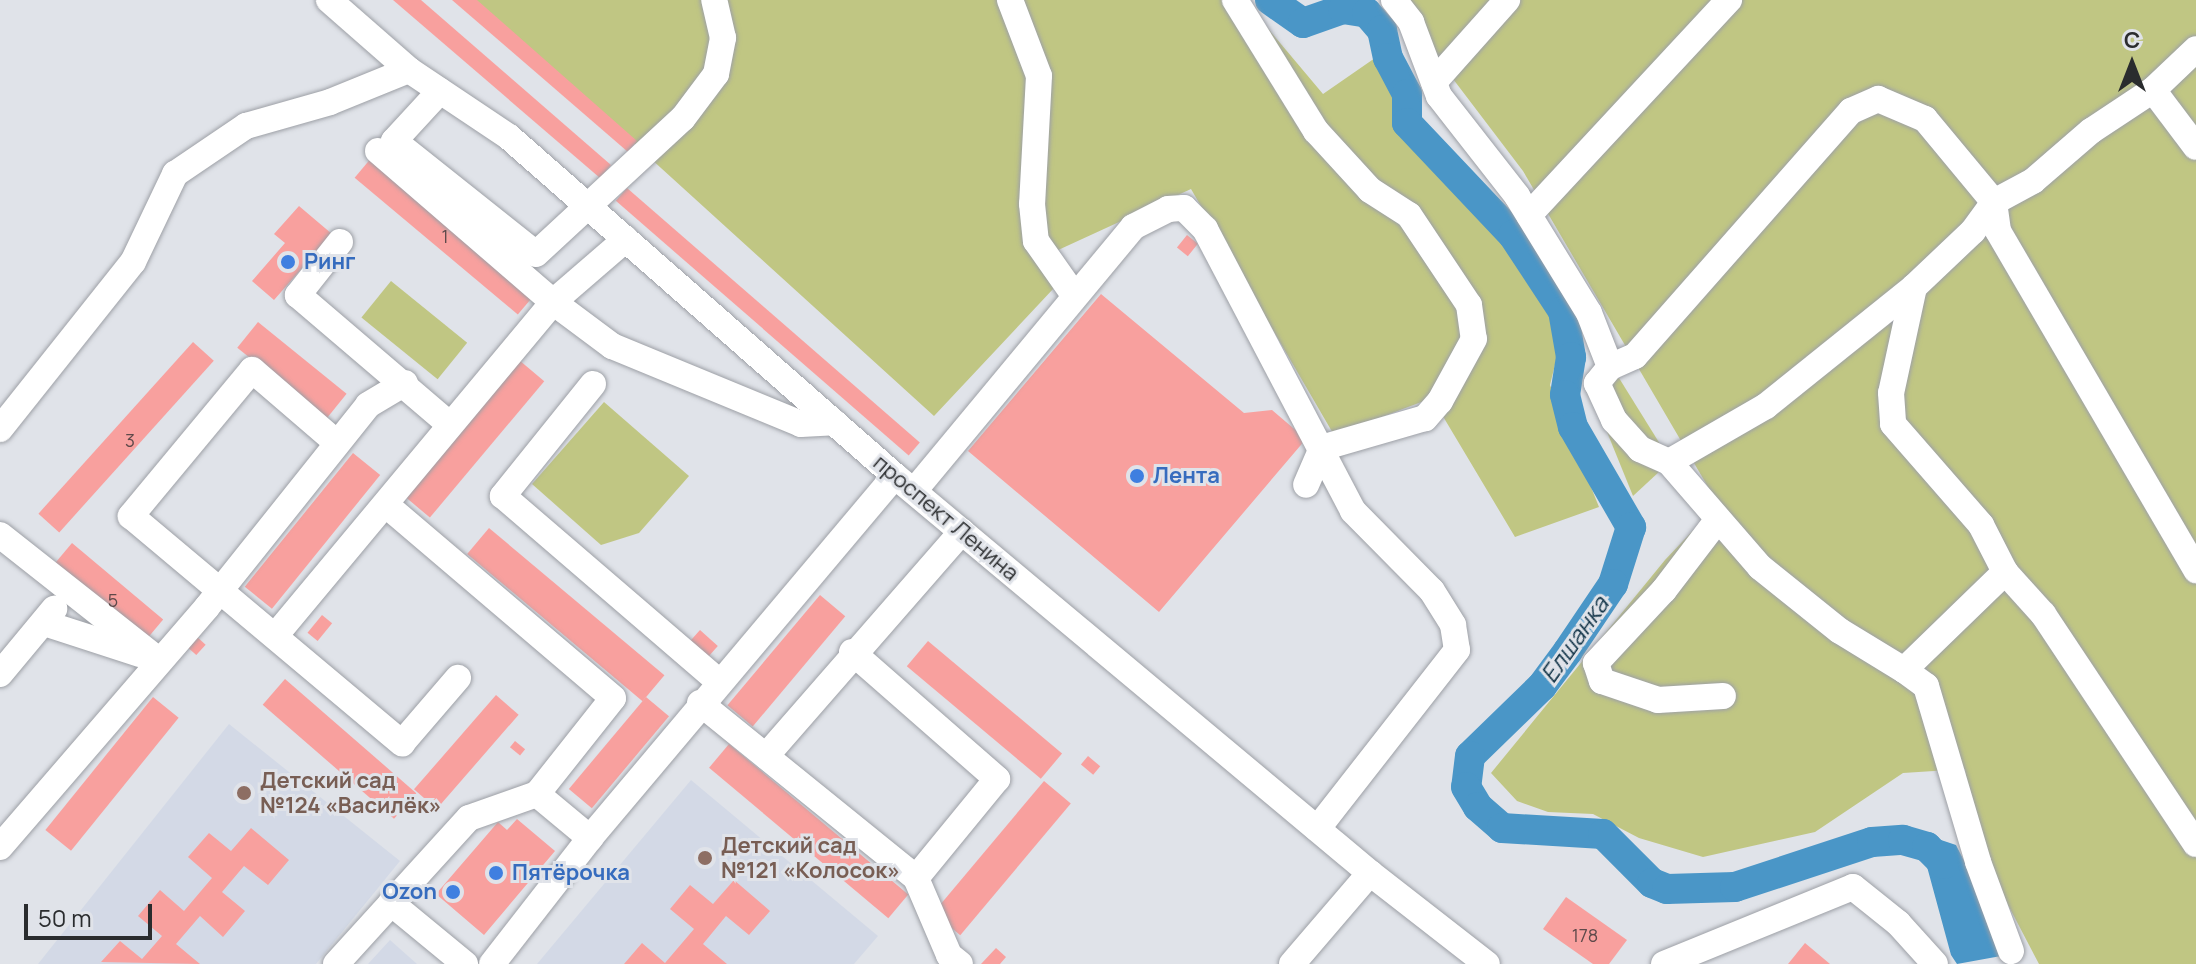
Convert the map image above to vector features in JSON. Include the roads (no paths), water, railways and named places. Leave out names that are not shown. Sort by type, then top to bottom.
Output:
[{"type":"street","name":"проспект Ленина","points":[[329,0],[409,70],[509,137],[905,484],[1370,873],[1487,964]]},
{"type":"street","points":[[440,91],[394,141],[536,254],[585,204],[683,118],[716,74],[723,38],[714,0]]},
{"type":"street","points":[[1010,0],[1039,76],[1032,204],[1036,241],[1074,295]]},
{"type":"street","points":[[1235,0],[1316,131],[1370,190],[1409,215],[1469,305],[1474,339],[1440,401],[1425,418],[1322,448]]},
{"type":"street","points":[[1394,0],[1411,22],[1434,82],[1529,215],[1589,313],[1610,367]]},
{"type":"street","points":[[1434,82],[1507,0]]},
{"type":"street","points":[[1529,215],[1729,0]]},
{"type":"street","points":[[1669,462],[1766,406],[1914,287],[1973,231],[1994,202],[2033,181],[2091,131],[2153,90],[2196,49]]},
{"type":"street","points":[[0,429],[133,262],[175,174],[246,126],[330,102],[409,70]]},
{"type":"street","points":[[2153,90],[2196,147]]},
{"type":"street","points":[[2011,951],[1978,862],[1926,686],[1840,631],[1760,567],[1716,522],[1669,462],[1640,449],[1614,420],[1597,383],[1610,367],[1635,356],[1851,111],[1878,99],[1925,119],[1994,202],[1998,231],[2196,570]]},
{"type":"street","points":[[378,151],[553,302],[612,346],[801,424],[834,422]]},
{"type":"street","points":[[492,964],[718,681],[905,484],[1133,227],[1168,209],[1184,208],[1205,229],[1353,511],[1432,591],[1453,625],[1457,650],[1317,829]]},
{"type":"street","points":[[275,636],[553,302],[626,239]]},
{"type":"street","points":[[340,242],[298,295],[405,383],[450,425]]},
{"type":"street","points":[[1914,287],[1891,393],[1893,424],[1981,525],[2005,572],[2043,614],[2196,844]]},
{"type":"street","points":[[337,443],[252,370],[131,516],[402,743],[458,678]]},
{"type":"street","points":[[0,847],[219,590],[368,405],[405,383]]},
{"type":"street","points":[[593,384],[503,496],[718,681]]},
{"type":"street","points":[[1306,485],[1322,448]]},
{"type":"street","points":[[336,964],[469,818],[537,794],[613,698],[386,505]]},
{"type":"street","points":[[1716,522],[1664,590],[1596,663],[1602,681],[1658,700],[1723,696]]},
{"type":"street","points":[[766,756],[852,652],[962,531]]},
{"type":"street","points":[[0,535],[66,592],[158,660]]},
{"type":"street","points":[[1904,670],[2005,572]]},
{"type":"street","points":[[0,674],[66,592]]},
{"type":"street","points":[[44,623],[158,660]]},
{"type":"street","points":[[852,652],[997,779],[916,878]]},
{"type":"street","points":[[700,703],[916,878],[951,961]]},
{"type":"street","points":[[537,794],[590,838]]},
{"type":"street","points":[[1292,964],[1370,873]]},
{"type":"street","points":[[1664,964],[1853,887],[1898,923],[1935,964]]},
{"type":"street","points":[[391,903],[465,964]]},
{"type":"water","points":[[1923,834],[1956,845],[1986,904],[2001,956],[1957,964],[1951,955],[1926,863],[1912,842]]},
{"type":"waterway","name":"Елшанка","points":[[1270,0],[1303,23],[1343,9],[1367,13],[1382,30],[1388,58],[1407,94],[1407,123],[1513,235],[1563,311],[1571,357],[1565,395],[1573,427],[1631,527],[1613,584],[1568,651],[1542,686],[1470,756],[1466,787],[1478,807],[1502,828],[1603,834],[1652,883],[1667,889],[1735,887],[1872,842],[1903,840],[1927,847],[1944,864]]},
{"type":"place","name":"Ринг","points":[[288,262]]},
{"type":"place","name":"Лента","points":[[1137,476]]},
{"type":"place","name":"Детский сад №124 «Василёк»","points":[[244,793]]},
{"type":"place","name":"Детский сад №121 «Колосок»","points":[[705,858]]},
{"type":"place","name":"Пятёрочка","points":[[496,873]]},
{"type":"place","name":"Ozon","points":[[453,892]]}]
